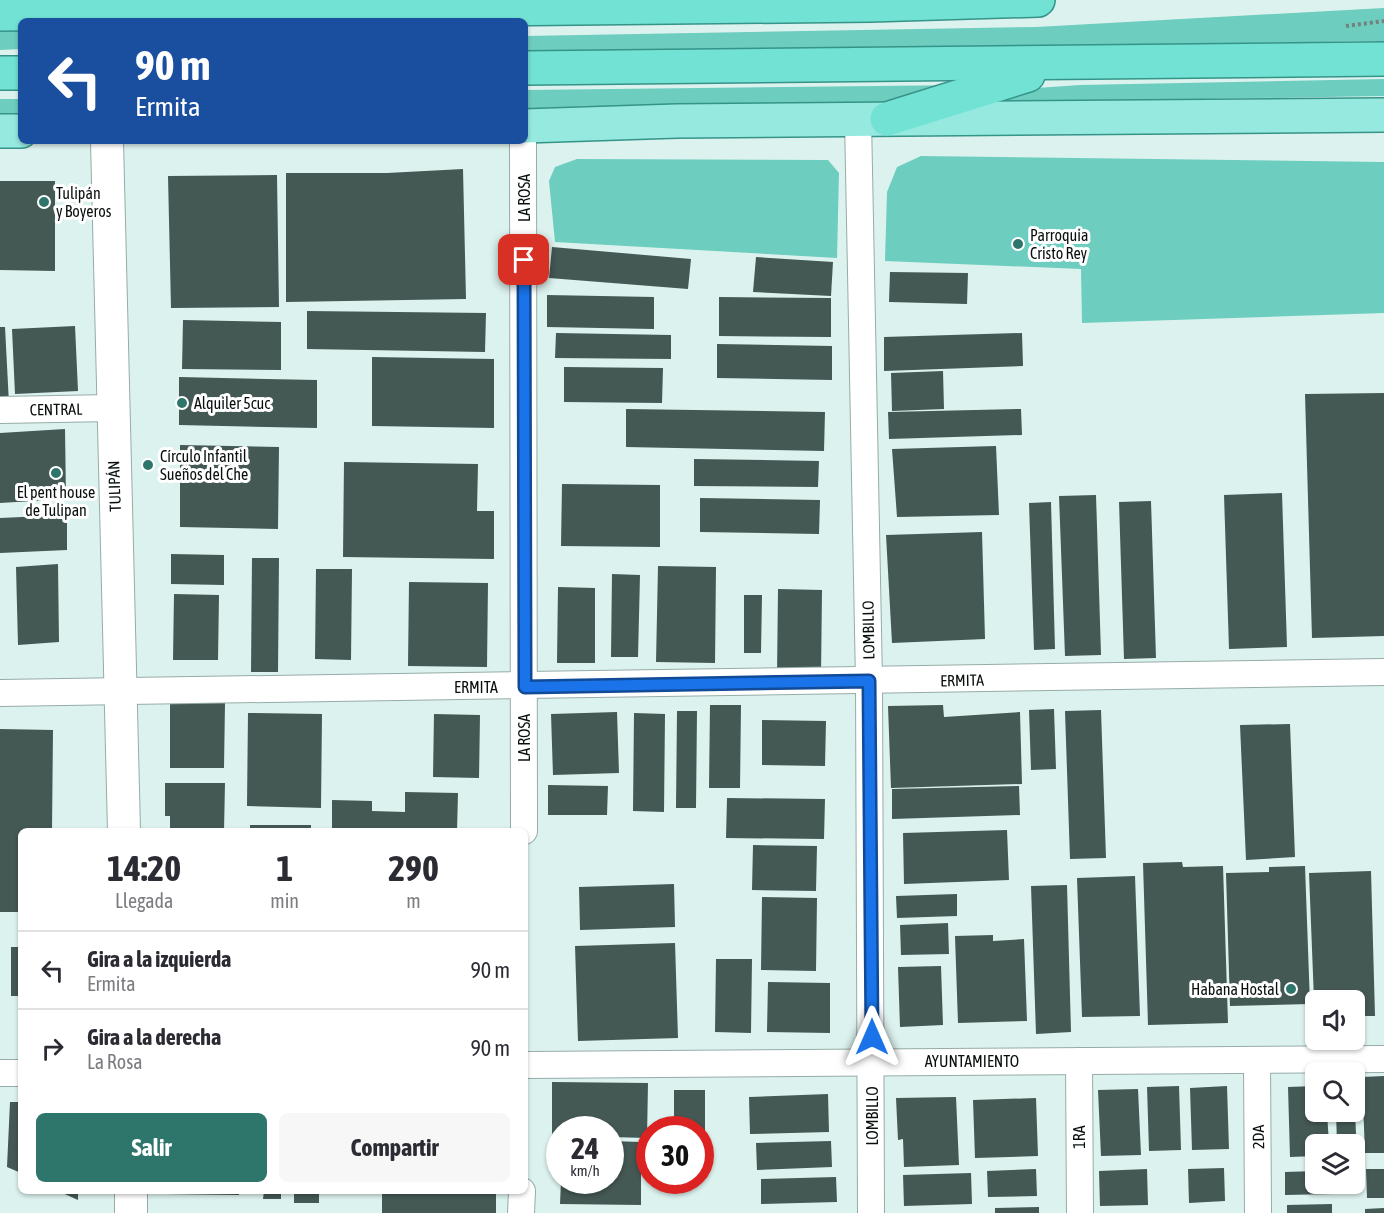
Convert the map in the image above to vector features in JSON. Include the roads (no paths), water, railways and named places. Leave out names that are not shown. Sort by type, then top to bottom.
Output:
[{"type":"highway","points":[[0,14],[107,11],[871,5],[1038,0]]},
{"type":"highway","points":[[528,68],[1068,65],[1384,59]]},
{"type":"highway","points":[[872,119],[1068,65]]},
{"type":"highway","points":[[0,74],[18,73]]},
{"type":"main road","points":[[528,126],[872,119],[1384,115]]},
{"type":"main road","points":[[0,131],[18,131]]},
{"type":"street","name":"LOMBILLO","points":[[871,1213],[869,681],[872,119]]},
{"type":"street","name":"TULIPÁN","points":[[107,144],[124,828]]},
{"type":"street","name":"LA ROSA","points":[[524,144],[524,828]]},
{"type":"street","name":"CENTRAL","points":[[0,410],[112,408]]},
{"type":"street","name":"ERMITA","points":[[0,693],[120,689],[525,687],[1384,672]]},
{"type":"street","name":"AYUNTAMIENTO","points":[[528,1065],[1384,1059]]},
{"type":"street","name":"1RA","points":[[1079,1061],[1080,1213]]},
{"type":"street","name":"2DA","points":[[1257,1061],[1258,1213]]},
{"type":"street","points":[[0,1073],[18,1073]]},
{"type":"street","points":[[131,1194],[131,1213]]},
{"type":"street","points":[[521,1213],[522,1194]]},
{"type":"place","name":"Tulipán y Boyeros","points":[[44,202]]},
{"type":"place","name":"Parroquia Cristo Rey","points":[[1018,244]]},
{"type":"place","name":"Alquiler 5cuc","points":[[182,403]]},
{"type":"place","name":"Círculo Infantil Sueños del Che","points":[[148,465]]},
{"type":"place","name":"El pent house de Tulipan","points":[[56,473]]},
{"type":"place","name":"Habana Hostal","points":[[1291,989]]}]
